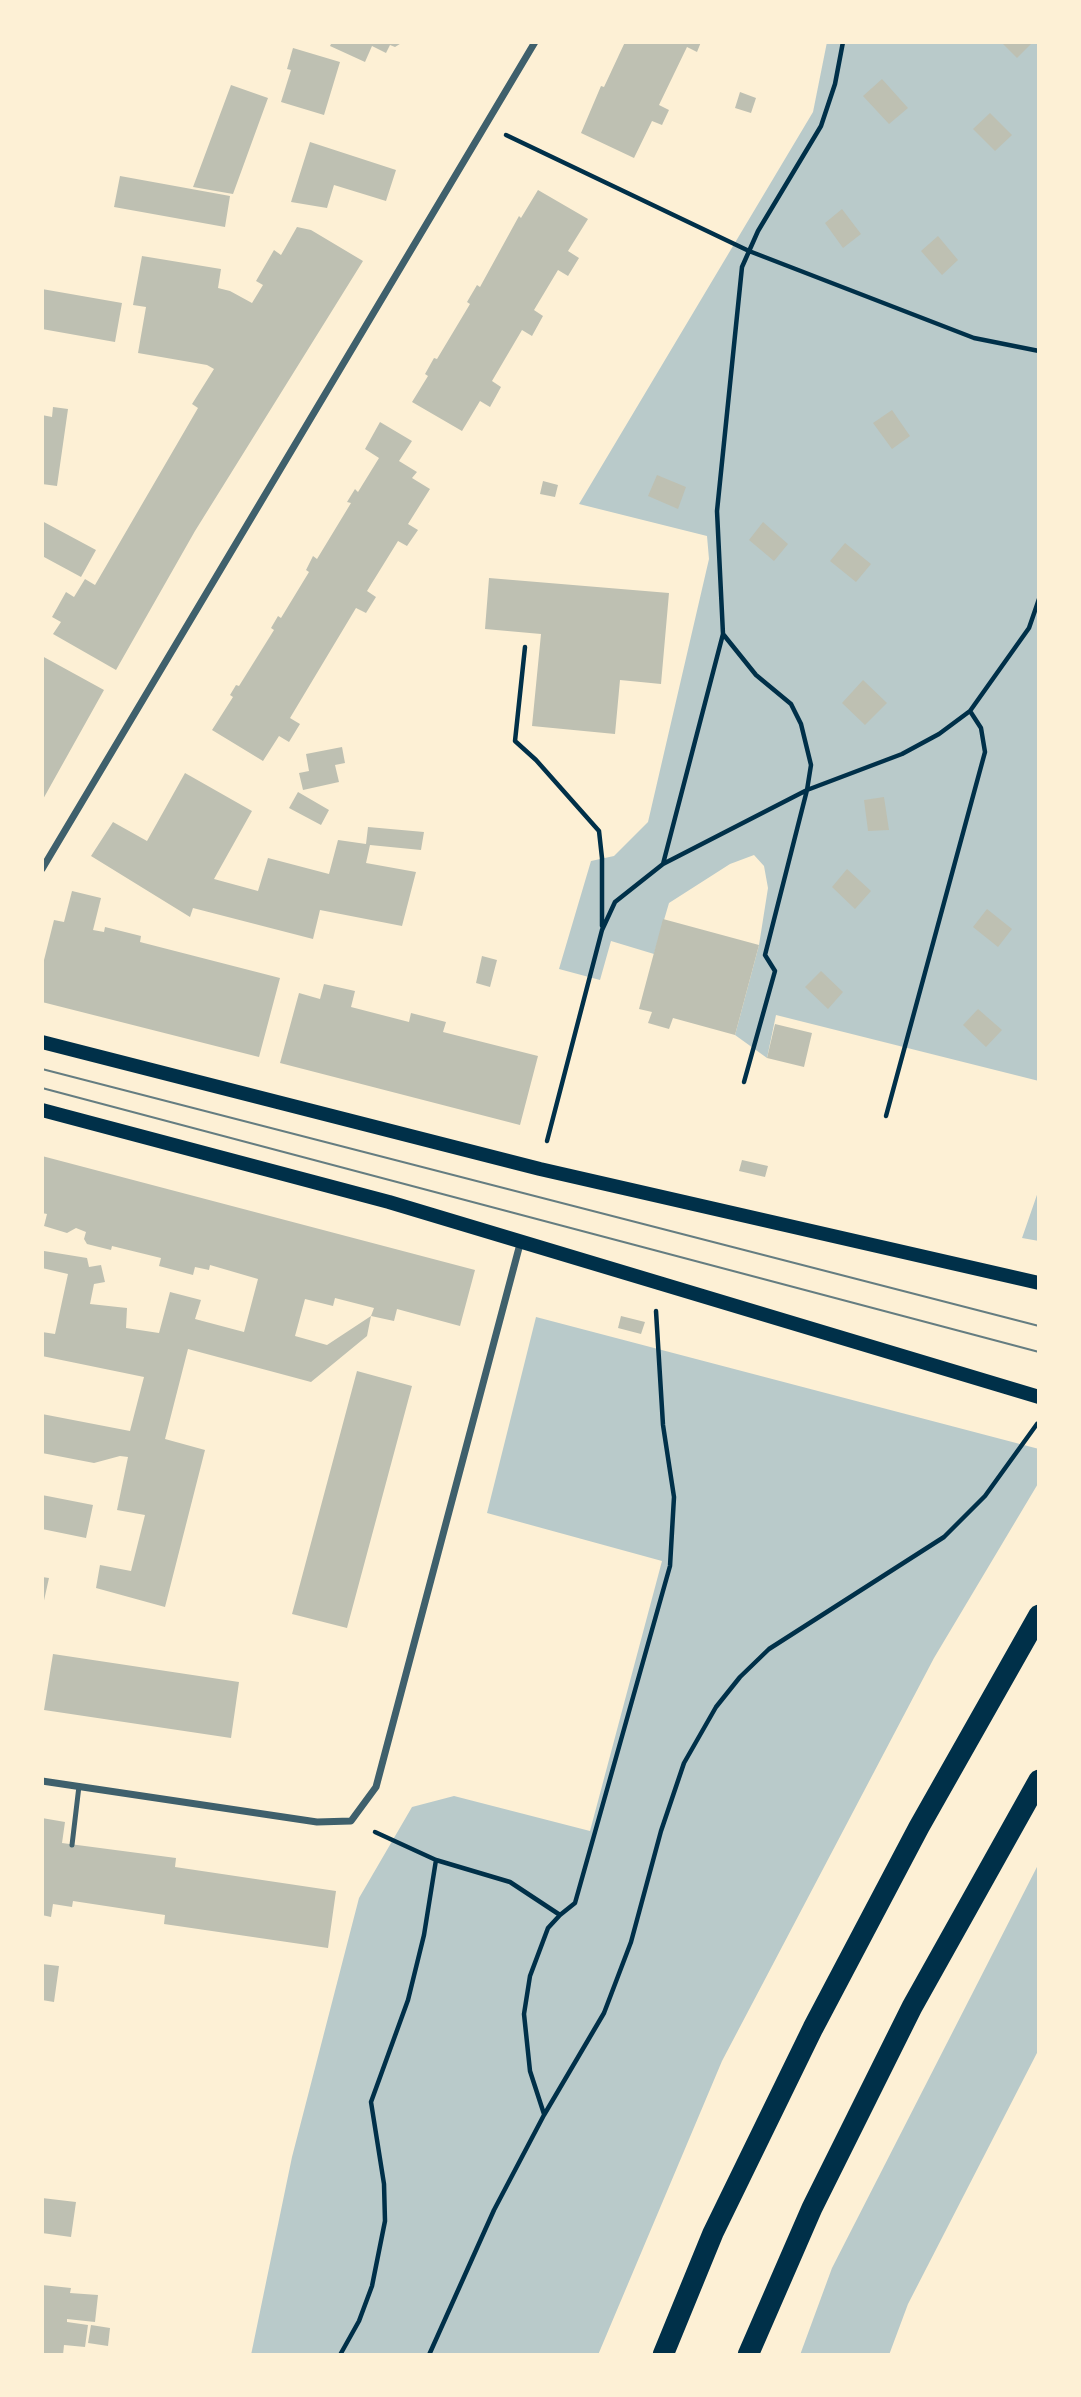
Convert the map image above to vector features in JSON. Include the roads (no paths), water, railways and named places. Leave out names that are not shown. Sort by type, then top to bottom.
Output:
[{"type":"highway","points":[[663,2355],[713,2233],[813,2028],[919,1827],[1039,1615]]},
{"type":"highway","points":[[748,2355],[812,2208],[912,2007],[1039,1780]]},
{"type":"main road","points":[[42,1042],[540,1169],[1039,1283]]},
{"type":"main road","points":[[42,1110],[389,1202],[520,1244],[1033,1395]]},
{"type":"street","points":[[42,869],[535,42]]},
{"type":"street","points":[[42,1781],[317,1822],[351,1821],[376,1787],[520,1244]]},
{"type":"lane","points":[[72,1845],[79,1786]]},
{"type":"tram line","points":[[42,1069],[1039,1326]]},
{"type":"tram line","points":[[42,1088],[1039,1352]]}]
